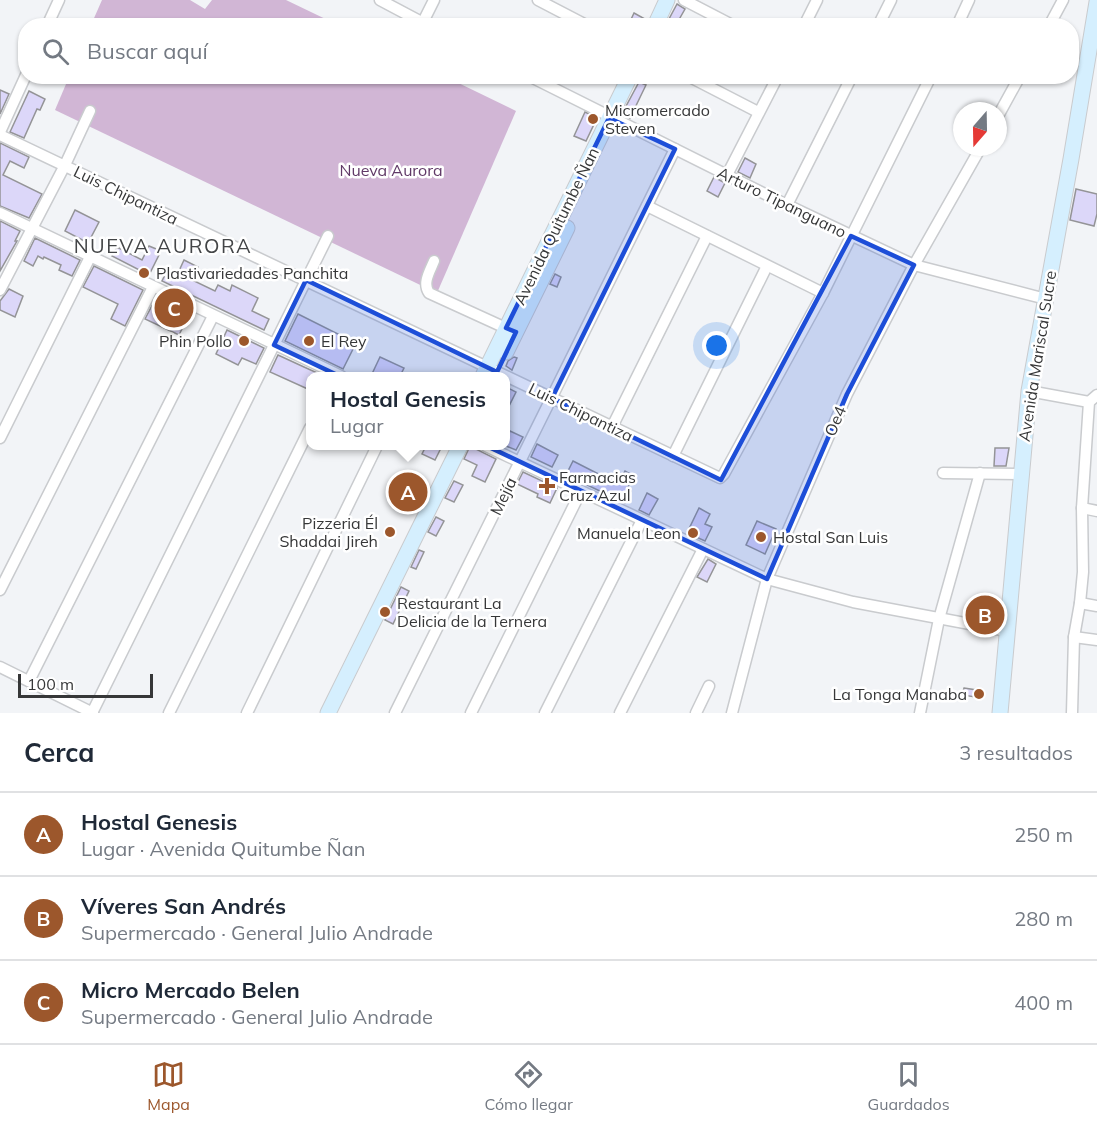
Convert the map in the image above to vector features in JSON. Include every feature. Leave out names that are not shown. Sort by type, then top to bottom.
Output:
[{"type":"street","points":[[50,18],[58,0]]},
{"type":"street","points":[[380,0],[414,18]]},
{"type":"street","points":[[428,18],[434,0]]},
{"type":"street","points":[[538,0],[573,18]]},
{"type":"street","points":[[659,18],[667,0]]},
{"type":"street","points":[[668,18],[677,0]]},
{"type":"street","points":[[684,0],[719,18]]},
{"type":"street","points":[[808,18],[817,0]]},
{"type":"street","points":[[882,18],[891,0]]},
{"type":"street","points":[[961,18],[969,0]]},
{"type":"street","points":[[1053,18],[1063,0]]},
{"type":"street","name":"Avenida Mariscal Sucre","points":[[1000,713],[1029,391],[1097,2]]},
{"type":"street","points":[[0,133],[22,84]]},
{"type":"street","name":"Arturo Tipanguano","points":[[544,84],[787,206],[914,265],[1046,299]]},
{"type":"street","name":"Avenida Quitumbe Ñan","points":[[491,372],[613,120],[627,84]]},
{"type":"street","name":"Avenida Quitumbe Ñan","points":[[613,120],[635,84]]},
{"type":"street","points":[[704,84],[758,112]]},
{"type":"street","points":[[727,175],[774,84]]},
{"type":"street","points":[[787,206],[848,84]]},
{"type":"street","name":"Luis Chipantiza","points":[[510,381],[552,398],[720,478],[823,293],[927,84]]},
{"type":"street","points":[[1006,102],[1016,84]]},
{"type":"street","points":[[0,290],[90,111]]},
{"type":"street","name":"Luis Chipantiza","points":[[0,133],[306,280],[489,372]]},
{"type":"street","name":"Mejía","points":[[395,713],[675,149]]},
{"type":"street","name":"Oe4","points":[[732,713],[767,579],[847,394],[914,265],[976,156]]},
{"type":"street","points":[[647,206],[823,293]]},
{"type":"street","points":[[0,213],[330,372]]},
{"type":"street","points":[[0,667],[93,713],[328,236]]},
{"type":"street","points":[[612,427],[707,236]]},
{"type":"street","points":[[0,438],[90,257]]},
{"type":"street","points":[[434,261],[425,288],[429,292],[511,330]]},
{"type":"street","points":[[673,456],[767,266]]},
{"type":"street","points":[[0,590],[153,287]]},
{"type":"street","points":[[29,681],[213,316]]},
{"type":"street","points":[[1029,391],[1093,398],[1091,466],[1083,508],[1083,572],[1074,637],[1072,713]]},
{"type":"street","points":[[169,713],[306,436]]},
{"type":"street","points":[[247,713],[375,450]]},
{"type":"street","points":[[317,713],[447,450]]},
{"type":"street","points":[[328,713],[458,450]]},
{"type":"street","points":[[495,450],[767,579],[853,602],[1007,631]]},
{"type":"street","points":[[943,473],[1020,474]]},
{"type":"street","points":[[920,713],[939,619],[980,473]]},
{"type":"street","points":[[471,713],[581,491]]},
{"type":"street","points":[[1083,508],[1097,512]]},
{"type":"street","points":[[545,713],[642,520]]},
{"type":"street","points":[[620,713],[703,549]]},
{"type":"street","points":[[1080,603],[1097,606]]},
{"type":"street","points":[[1074,637],[1097,640]]},
{"type":"street","points":[[696,713],[709,686]]},
{"type":"highlighted area","points":[[609,118],[675,149],[552,398],[721,480],[851,236],[914,265],[847,394],[767,579],[274,345],[306,280],[497,372],[516,332],[506,328]]},
{"type":"green space","points":[[102,0],[190,0],[205,9],[212,0],[286,0],[323,18],[94,18]]},
{"type":"green space","name":"Nueva Aurora","points":[[66,84],[460,84],[516,111],[437,293],[55,110]]},
{"type":"building","points":[[677,4],[685,9],[680,18],[670,18]]},
{"type":"building","points":[[634,13],[643,18],[632,18]]},
{"type":"building","points":[[638,84],[646,85],[630,118],[624,110]]},
{"type":"building","points":[[0,90],[9,94],[0,114]]},
{"type":"building","points":[[29,91],[45,99],[40,110],[37,109],[24,138],[10,132]]},
{"type":"building","points":[[585,112],[597,118],[586,141],[574,136]]},
{"type":"building","points":[[0,143],[29,157],[24,168],[10,161],[3,175],[42,194],[29,218],[0,206]]},
{"type":"building","points":[[745,158],[756,164],[750,178],[738,172]]},
{"type":"building","points":[[714,177],[725,183],[718,197],[707,191]]},
{"type":"building","points":[[1076,189],[1097,194],[1097,214],[1094,226],[1070,220]]},
{"type":"building","points":[[75,210],[99,222],[88,243],[65,231]]},
{"type":"building","points":[[0,221],[20,231],[0,271]]},
{"type":"building","points":[[35,238],[80,260],[72,276],[59,270],[61,265],[44,257],[43,259],[38,256],[33,266],[24,261]]},
{"type":"building","points":[[149,246],[161,251],[149,275],[112,256],[117,247],[142,260]]},
{"type":"building","points":[[184,260],[198,267],[192,280],[215,291],[218,285],[230,291],[232,285],[258,298],[252,311],[269,319],[264,330],[162,281],[168,269],[178,273]]},
{"type":"building","points":[[94,266],[143,290],[125,326],[111,319],[118,304],[83,287]]},
{"type":"building","points":[[555,274],[561,277],[557,287],[550,284]]},
{"type":"building","points":[[9,289],[23,296],[15,317],[0,310],[0,301]]},
{"type":"building","points":[[157,296],[190,312],[179,335],[145,319]]},
{"type":"building","points":[[298,314],[356,343],[343,369],[285,341]]},
{"type":"building","points":[[227,330],[264,348],[256,364],[242,358],[238,365],[216,354]]},
{"type":"building","points":[[278,355],[315,372],[306,372],[306,388],[270,372]]},
{"type":"building","points":[[380,357],[404,368],[402,372],[373,372]]},
{"type":"building","points":[[514,357],[517,358],[512,370],[506,366],[508,361]]},
{"type":"building","points":[[510,389],[516,392],[510,404]]},
{"type":"building","points":[[510,431],[523,437],[516,450],[510,448]]},
{"type":"building","points":[[537,444],[558,455],[552,467],[531,457]]},
{"type":"building","points":[[995,448],[1009,448],[1006,466],[994,466]]},
{"type":"building","points":[[424,450],[440,450],[435,460],[422,454]]},
{"type":"building","points":[[468,450],[478,450],[496,459],[485,482],[472,476],[477,465],[464,459]]},
{"type":"building","points":[[573,461],[618,484],[625,471],[634,476],[627,489],[631,491],[625,503],[566,475]]},
{"type":"building","points":[[523,472],[557,488],[550,503],[537,497],[538,494],[517,484]]},
{"type":"building","points":[[401,475],[425,487],[414,510],[390,497]]},
{"type":"building","points":[[454,481],[463,485],[454,502],[445,498]]},
{"type":"building","points":[[647,493],[658,499],[649,515],[639,510]]},
{"type":"building","points":[[699,508],[710,514],[705,524],[712,527],[705,541],[687,533]]},
{"type":"building","points":[[436,517],[444,521],[436,536],[428,532]]},
{"type":"building","name":"Hostal San Luis","points":[[757,521],[776,529],[765,554],[746,545]]},
{"type":"building","points":[[419,550],[424,552],[416,569],[411,567]]},
{"type":"building","points":[[708,559],[716,564],[707,582],[697,577]]},
{"type":"building","points":[[401,587],[409,591],[393,624],[385,620]]},
{"type":"building","points":[[981,608],[991,610],[990,620],[979,618]]},
{"type":"building","points":[[964,688],[983,691],[982,698],[962,695]]},
{"type":"place","name":"Micromercado Steven","points":[[593,119]]},
{"type":"place","name":"Plastivariedades Panchita","points":[[144,273]]},
{"type":"place","name":"Micro Mercado Belen","points":[[174,308]]},
{"type":"place","name":"Phin Pollo","points":[[244,341]]},
{"type":"place","name":"El Rey","points":[[309,341]]},
{"type":"place","name":"Farmacias Cruz Azul","points":[[547,486]]},
{"type":"place","name":"Hostal Genesis","points":[[408,492]]},
{"type":"place","name":"Pizzeria Él Shaddai Jireh","points":[[390,532]]},
{"type":"place","name":"Manuela Leon","points":[[693,533]]},
{"type":"place","name":"Hostal San Luis","points":[[761,537]]},
{"type":"place","name":"Restaurant La Delicia de la Ternera","points":[[385,612]]},
{"type":"place","name":"Víveres San Andrés","points":[[985,615]]},
{"type":"place","name":"La Tonga Manaba","points":[[979,694]]},
{"type":"district","name":"NUEVA AURORA","points":[[163,245]]}]
